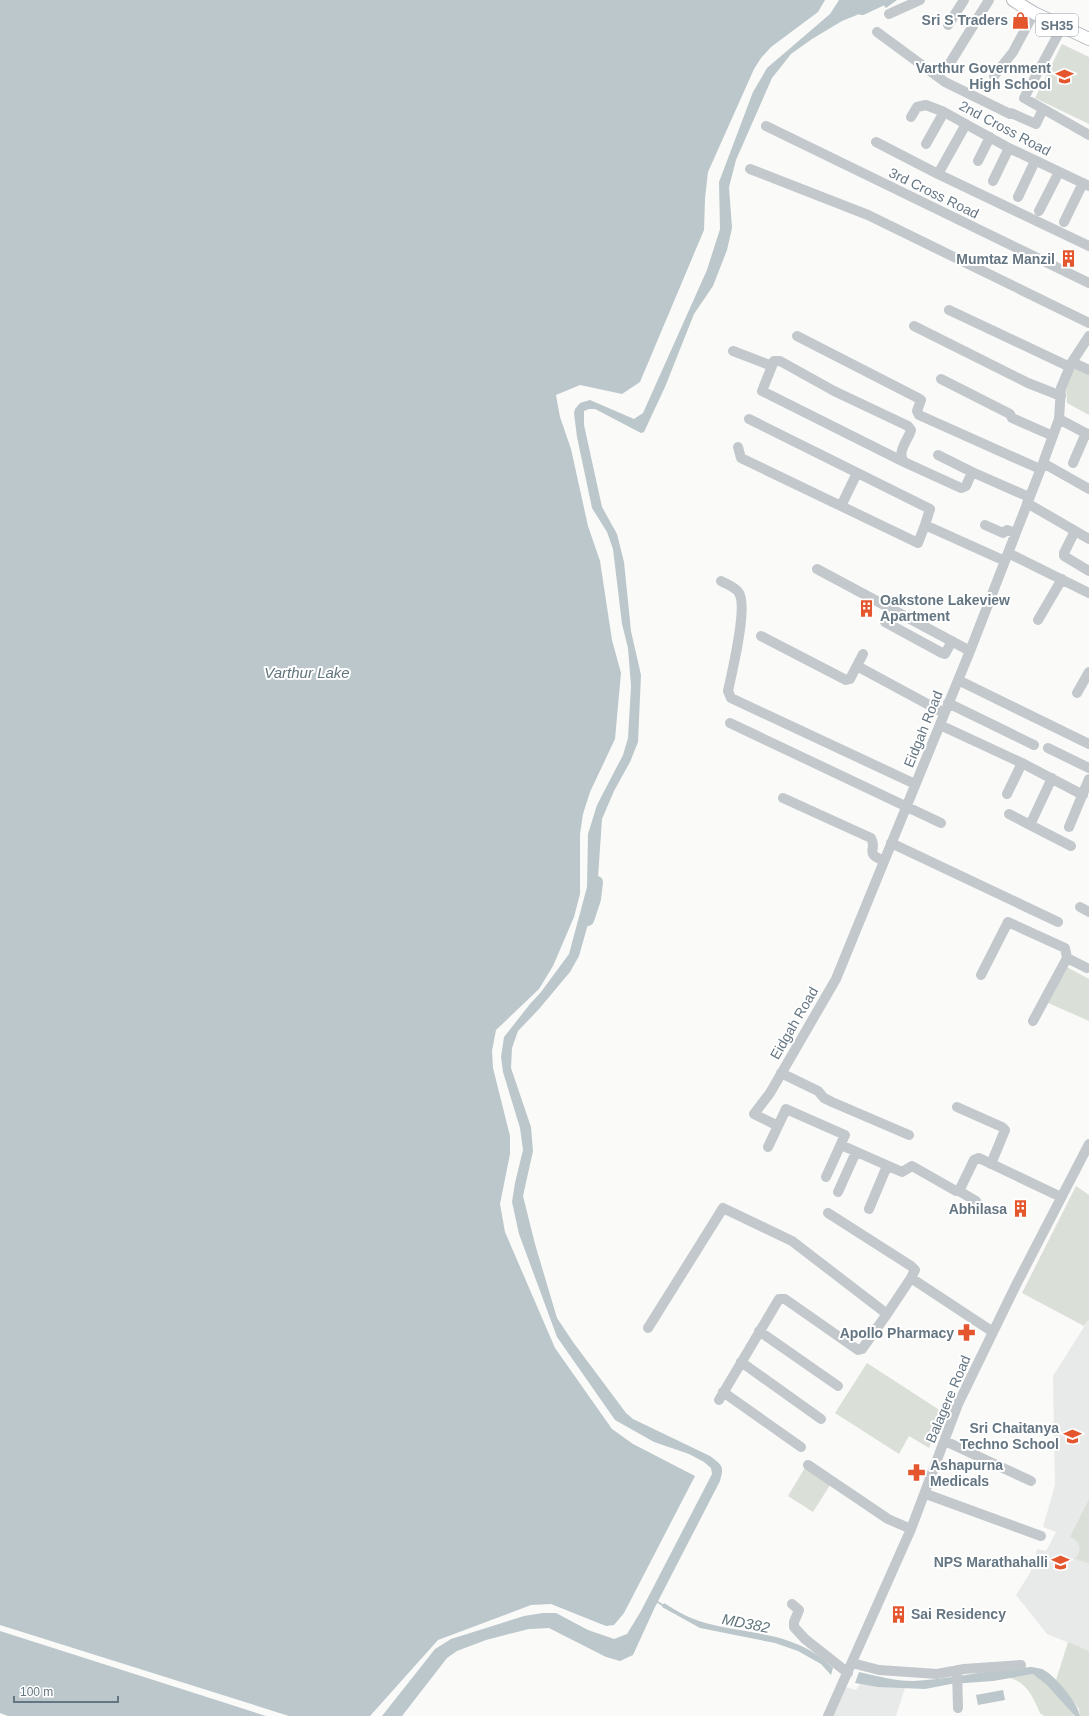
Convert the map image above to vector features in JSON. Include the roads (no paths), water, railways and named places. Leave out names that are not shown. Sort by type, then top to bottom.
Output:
[{"type":"main road","name":"SH35","points":[[1013,0],[1062,27],[1089,39]]},
{"type":"main road","name":"SH35","points":[[1030,10],[1039,9],[1089,31]]},
{"type":"street","points":[[889,14],[920,0]]},
{"type":"street","points":[[948,25],[964,0]]},
{"type":"street","points":[[950,63],[989,0]]},
{"type":"street","points":[[994,76],[1013,52],[1030,10]]},
{"type":"street","points":[[1062,27],[1024,98],[1089,135]]},
{"type":"street","points":[[877,32],[945,82],[1010,114],[1011,113],[1036,124],[1043,109]]},
{"type":"street","name":"2nd Cross Road","points":[[911,117],[917,107],[926,105],[944,112],[1035,161],[1086,184]]},
{"type":"street","points":[[926,144],[944,112]]},
{"type":"street","points":[[938,174],[966,124]]},
{"type":"street","name":"3rd Cross Road","points":[[766,126],[1089,283]]},
{"type":"street","points":[[978,161],[990,137]]},
{"type":"street","points":[[876,142],[938,174],[1089,246]]},
{"type":"street","points":[[993,180],[1009,148]]},
{"type":"street","points":[[1018,197],[1035,161]]},
{"type":"street","points":[[750,169],[868,215],[1089,323]]},
{"type":"street","points":[[1040,211],[1059,172]]},
{"type":"street","points":[[1064,222],[1086,184]]},
{"type":"street","points":[[949,310],[1071,364],[1089,370]]},
{"type":"street","points":[[914,326],[1028,383],[1061,396]]},
{"type":"street","points":[[797,336],[918,398],[921,400],[917,411],[919,415],[1042,466],[1089,489]]},
{"type":"street","name":"Eidgah Road","points":[[778,1126],[754,1114],[770,1093],[836,979],[970,651],[1042,466],[1059,418],[1061,388],[1071,364],[1087,339]]},
{"type":"street","points":[[733,352],[772,366]]},
{"type":"street","points":[[904,462],[901,458],[901,453],[910,433],[908,426],[834,391],[780,361],[774,361],[762,391],[904,462],[961,488],[966,486],[972,472]]},
{"type":"street","points":[[941,379],[1010,414],[1012,418],[1053,436]]},
{"type":"street","points":[[1059,418],[1087,434],[1072,464]]},
{"type":"street","points":[[738,447],[741,458],[918,542],[930,509],[749,419]]},
{"type":"street","points":[[938,455],[1028,500],[1075,532],[1089,539]]},
{"type":"street","points":[[841,506],[857,473]]},
{"type":"street","points":[[925,525],[1062,579],[1089,593]]},
{"type":"street","points":[[985,525],[1003,533],[1007,530],[1016,533]]},
{"type":"street","points":[[1075,532],[1064,553],[1064,556],[1089,571]]},
{"type":"street","points":[[817,569],[970,651]]},
{"type":"street","points":[[1038,620],[1062,579]]},
{"type":"street","points":[[721,581],[738,590],[742,600],[741,620],[728,691],[731,698],[915,784]]},
{"type":"street","points":[[885,622],[945,654],[952,641]]},
{"type":"street","points":[[761,636],[846,680],[850,679],[863,654]]},
{"type":"street","points":[[857,666],[944,713]]},
{"type":"street","points":[[1076,693],[1089,672]]},
{"type":"street","points":[[958,680],[1089,744]]},
{"type":"street","points":[[948,703],[1034,745]]},
{"type":"street","points":[[730,723],[941,823]]},
{"type":"street","points":[[940,725],[1022,763],[1083,795]]},
{"type":"street","points":[[1048,748],[1089,768]]},
{"type":"street","points":[[1007,794],[1022,763]]},
{"type":"street","points":[[1030,825],[1052,778]]},
{"type":"street","points":[[1069,827],[1089,779]]},
{"type":"street","points":[[784,798],[871,838],[873,842],[872,854],[884,861]]},
{"type":"street","points":[[1009,814],[1071,846]]},
{"type":"street","points":[[891,843],[1058,922]]},
{"type":"street","points":[[1080,907],[1089,912]]},
{"type":"street","points":[[981,975],[1008,922],[1065,948],[1067,958],[1033,1021]]},
{"type":"street","points":[[1067,958],[1088,968]]},
{"type":"street","points":[[781,1074],[818,1091],[824,1098],[832,1102],[909,1135]]},
{"type":"street","points":[[957,1107],[1002,1127],[1005,1130],[991,1164]]},
{"type":"street","points":[[768,1147],[786,1109],[845,1135],[826,1177]]},
{"type":"street","name":"Balagere Road","points":[[828,1716],[926,1494],[958,1404],[1089,1144]]},
{"type":"street","points":[[841,1145],[902,1172],[912,1166],[976,1201]]},
{"type":"street","points":[[838,1192],[856,1152]]},
{"type":"street","points":[[959,1191],[974,1160],[979,1158],[1061,1197]]},
{"type":"street","points":[[869,1209],[887,1166]]},
{"type":"street","points":[[648,1328],[723,1208],[792,1241],[887,1314]]},
{"type":"street","points":[[801,1446],[721,1396],[777,1302],[782,1299],[850,1346],[858,1350],[862,1350],[915,1270],[915,1268],[828,1213]]},
{"type":"street","points":[[911,1278],[994,1332]]},
{"type":"street","points":[[759,1331],[838,1386]]},
{"type":"street","points":[[741,1362],[821,1419]]},
{"type":"street","points":[[945,1440],[1031,1481]]},
{"type":"street","points":[[808,1465],[888,1518],[911,1529]]},
{"type":"street","points":[[926,1494],[1041,1536]]},
{"type":"street","points":[[792,1604],[799,1610],[794,1622],[794,1627],[805,1639],[848,1673]]},
{"type":"street","points":[[852,1663],[879,1670],[937,1674],[1021,1665]]},
{"type":"street","points":[[957,1672],[958,1708]]},
{"type":"water","name":"Varthur Lake","points":[[0,0],[825,0],[818,12],[771,47],[754,69],[708,172],[705,198],[704,230],[640,382],[622,394],[580,385],[556,395],[560,417],[571,449],[588,526],[600,561],[612,640],[621,673],[615,739],[590,792],[583,814],[580,834],[580,894],[574,917],[553,966],[539,989],[496,1030],[492,1051],[493,1068],[510,1136],[510,1154],[500,1204],[505,1232],[555,1348],[612,1429],[633,1444],[695,1476],[624,1613],[614,1625],[606,1626],[551,1604],[531,1605],[438,1640],[370,1716],[289,1716],[0,1625]]},
{"type":"water","points":[[839,0],[874,0],[879,6],[842,21],[812,39],[791,54],[772,78],[736,160],[729,187],[732,228],[727,250],[713,286],[694,314],[665,387],[644,432],[641,433],[595,409],[584,411],[584,425],[602,507],[617,534],[624,562],[631,631],[641,675],[638,742],[630,762],[614,791],[602,819],[597,892],[579,956],[570,972],[539,1009],[518,1031],[512,1048],[511,1068],[531,1127],[533,1151],[523,1196],[535,1244],[557,1318],[626,1413],[633,1419],[710,1456],[720,1464],[722,1469],[720,1481],[655,1607],[633,1655],[620,1661],[606,1657],[549,1628],[529,1629],[486,1640],[457,1651],[447,1658],[402,1716],[382,1716],[435,1649],[451,1639],[524,1616],[543,1613],[556,1613],[588,1630],[614,1639],[627,1634],[641,1611],[712,1474],[711,1468],[704,1462],[689,1454],[654,1442],[615,1420],[557,1337],[519,1234],[512,1202],[523,1150],[520,1128],[503,1072],[501,1057],[504,1037],[541,992],[569,954],[587,887],[588,834],[597,805],[623,755],[628,738],[631,686],[628,648],[622,624],[613,549],[607,532],[592,508],[577,437],[574,413],[575,409],[580,403],[590,400],[634,419],[643,413],[707,270],[720,229],[719,182],[753,92],[767,68],[830,14]]},
{"type":"water","points":[[879,0],[897,0],[886,8]]},
{"type":"water","points":[[664,1603],[699,1621],[786,1640],[802,1646],[818,1655],[833,1668],[831,1675],[821,1664],[798,1651],[775,1643],[700,1628],[662,1607]]},
{"type":"water","points":[[0,1631],[266,1716],[8,1716],[0,1713]]},
{"type":"water","points":[[1032,1667],[1042,1669],[1059,1683],[1075,1704],[1080,1716],[1075,1716],[1047,1685],[1033,1674],[993,1681],[951,1684],[925,1689],[878,1687],[855,1683],[859,1672],[879,1677],[913,1681]]},
{"type":"water","points":[[1003,1690],[1005,1700],[978,1705],[976,1695]]},
{"type":"waterway","points":[[862,9],[881,0]]},
{"type":"waterway","points":[[588,920],[595,899],[597,882]]},
{"type":"waterway","name":"MD382","points":[[656,1601],[664,1606]]},
{"type":"place","name":"Sri S Traders","points":[[1021,20]]},
{"type":"place","name":"Varthur Government High School","points":[[1064,76]]},
{"type":"place","name":"Mumtaz Manzil","points":[[1068,259]]},
{"type":"place","name":"Oakstone Lakeview Apartment","points":[[867,608]]},
{"type":"place","name":"Abhilasa","points":[[1020,1209]]},
{"type":"place","name":"Apollo Pharmacy","points":[[967,1333]]},
{"type":"place","name":"Sri Chaitanya Techno School","points":[[1072,1436]]},
{"type":"place","name":"Ashapurna Medicals","points":[[917,1473]]},
{"type":"place","name":"NPS Marathahalli","points":[[1061,1562]]},
{"type":"place","name":"Sai Residency","points":[[898,1614]]}]
